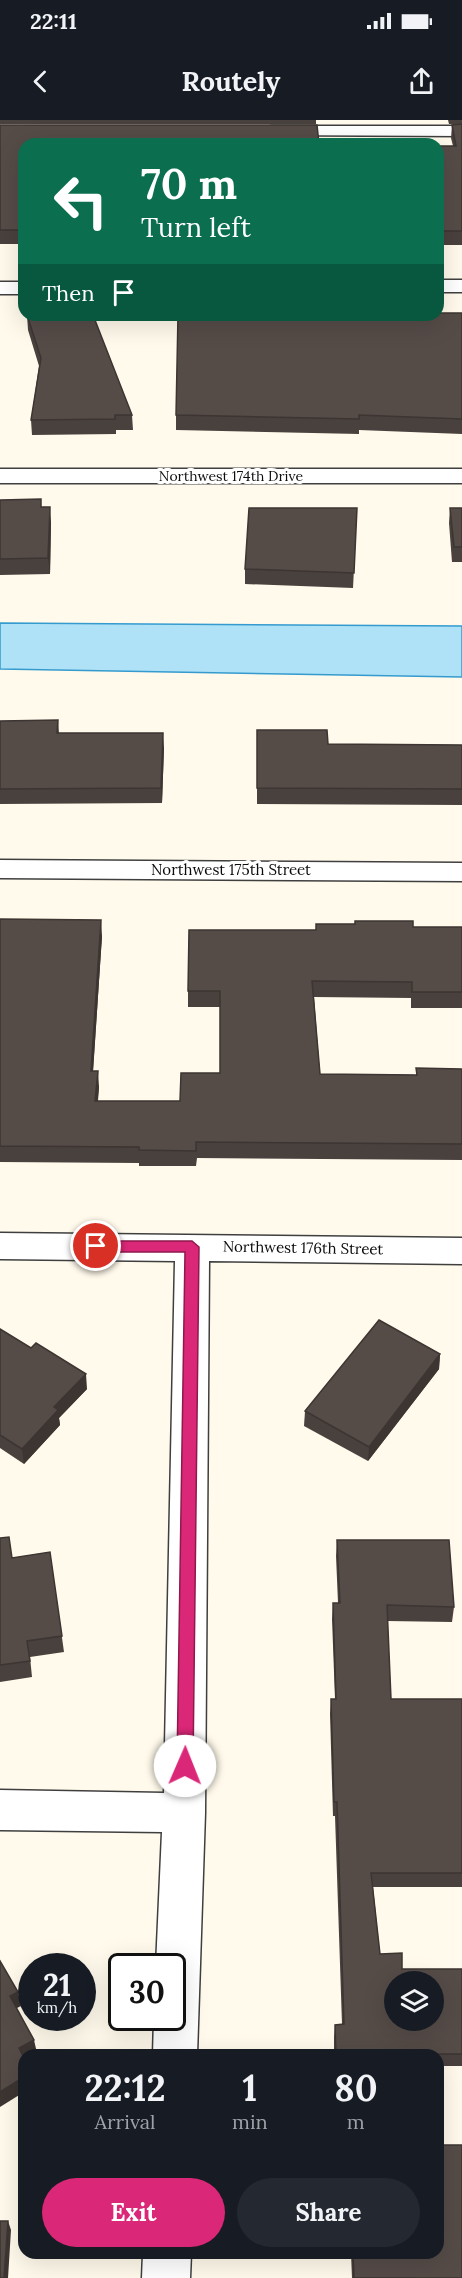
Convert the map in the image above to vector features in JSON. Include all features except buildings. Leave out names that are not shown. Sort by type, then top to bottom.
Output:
[{"type":"street","points":[[249,131],[462,131]]},
{"type":"street","points":[[444,286],[462,286]]},
{"type":"street","points":[[0,288],[18,288]]},
{"type":"street","name":"Northwest 174th Drive","points":[[0,476],[462,476]]},
{"type":"street","name":"Northwest 175th Street","points":[[0,869],[462,872]]},
{"type":"street","name":"Northwest 176th Street","points":[[0,1246],[462,1251]]},
{"type":"street","points":[[175,2049],[184,1813],[192,1247]]},
{"type":"street","points":[[0,1810],[184,1813]]},
{"type":"street","points":[[166,2278],[167,2259]]},
{"type":"water","points":[[0,623],[462,626],[462,677],[0,669]]},
{"type":"route","points":[[96,1246],[192,1247],[185,1766]]}]
